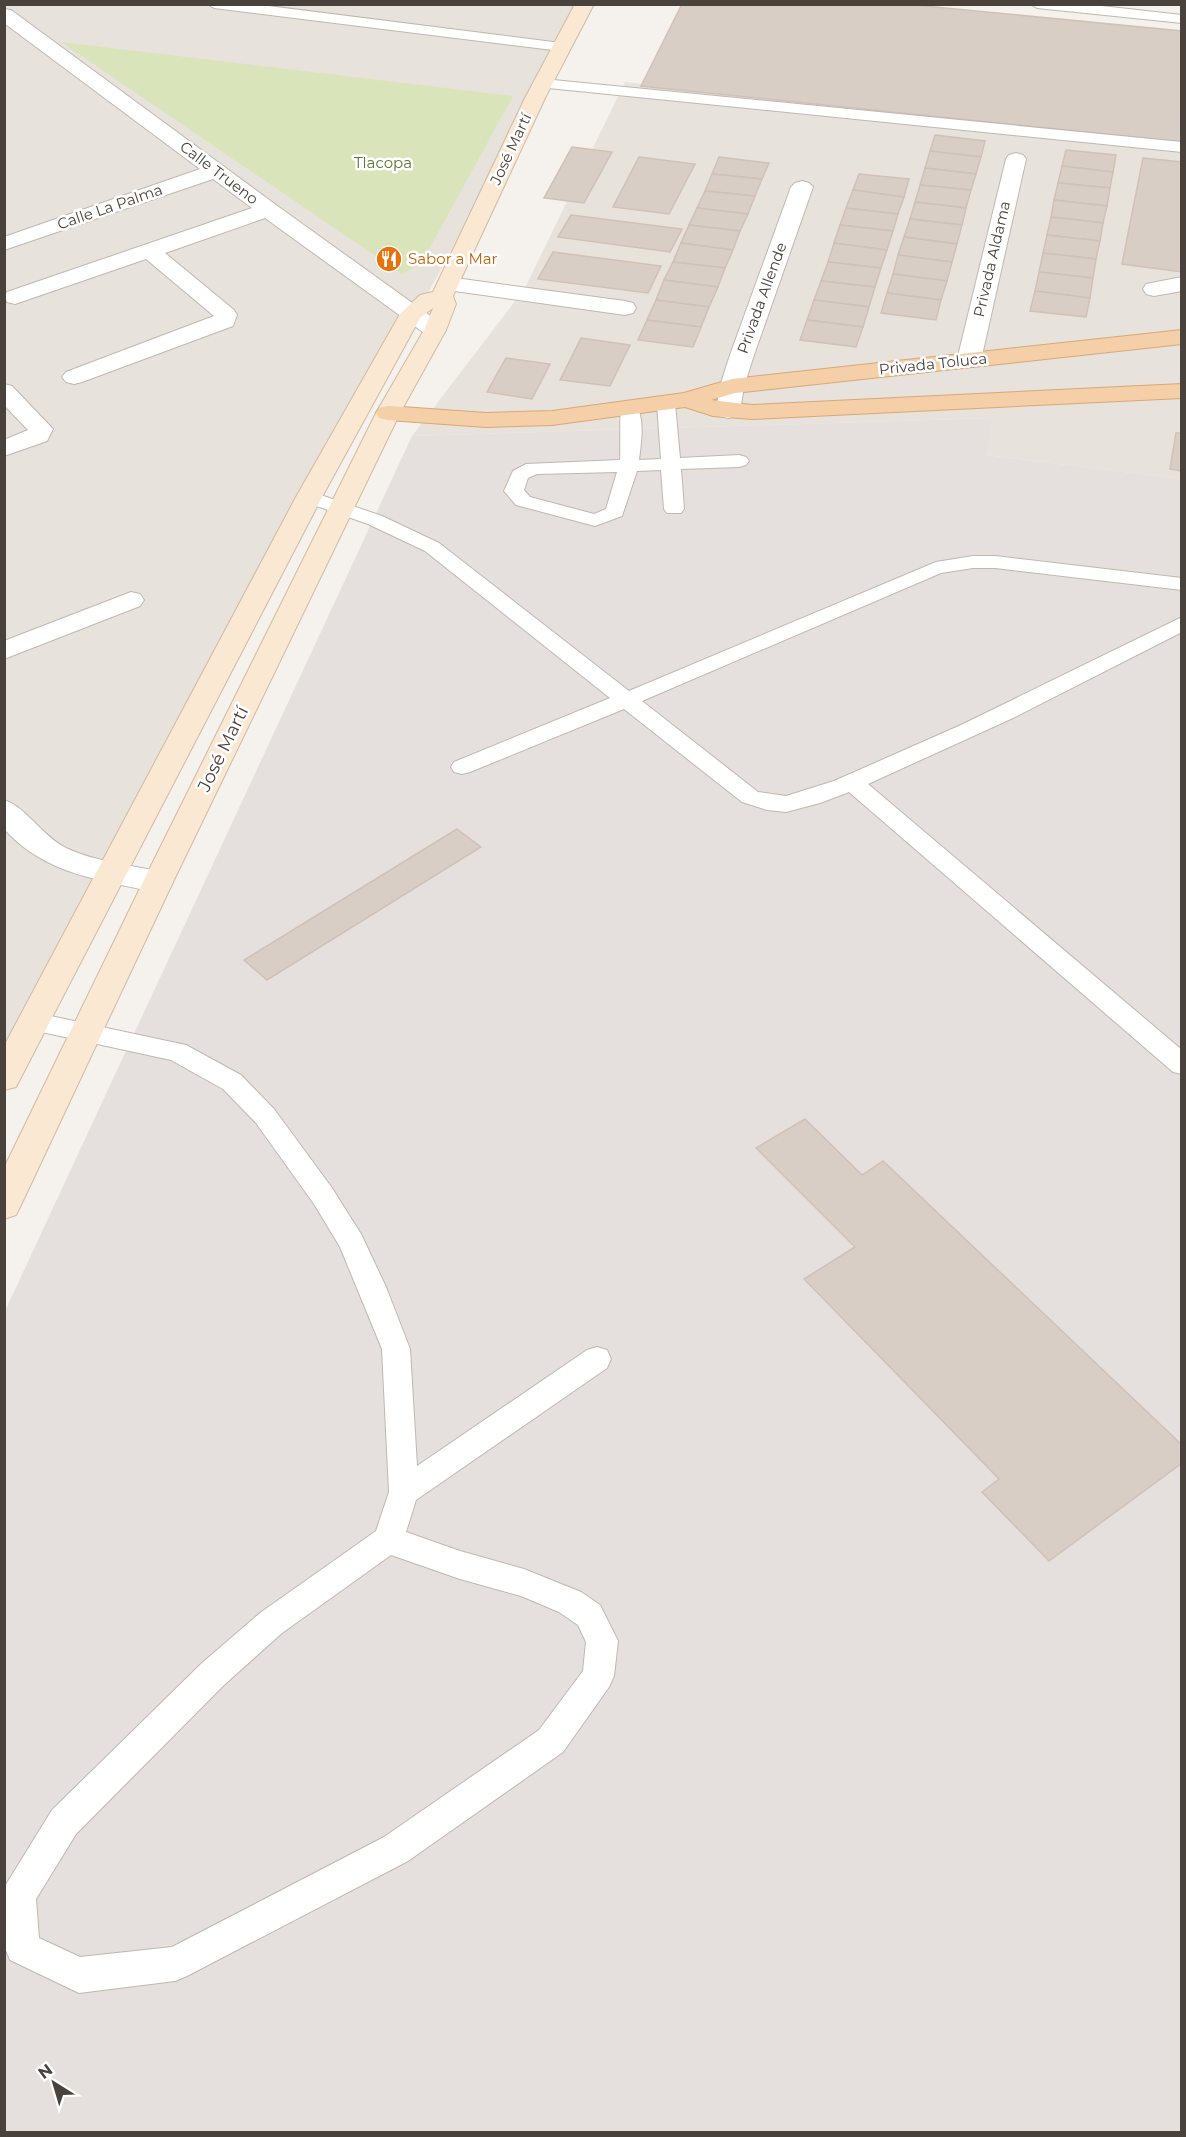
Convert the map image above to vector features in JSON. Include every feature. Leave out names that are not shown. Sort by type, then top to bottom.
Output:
[{"type":"main road","name":"José Martí","points":[[4,1205],[158,882],[388,413],[435,330],[445,304],[445,290],[561,47],[585,4]]},
{"type":"main road","points":[[4,1078],[309,497],[411,314],[445,290]]},
{"type":"main road","name":"Privada Toluca","points":[[388,413],[518,420],[677,402],[732,386],[1182,337]]},
{"type":"main road","name":"Privada Toluca","points":[[677,402],[728,411],[797,411],[1182,391]]},
{"type":"street","name":"Calle Trueno","points":[[4,14],[14,30],[216,171],[435,330]]},
{"type":"street","name":"Privada Aldama","points":[[969,360],[1016,159]]},
{"type":"street","name":"Calle La Palma","points":[[4,244],[216,171]]},
{"type":"street","name":"Privada Allende","points":[[728,411],[732,386],[802,187]]},
{"type":"street","points":[[15,297],[268,210]]},
{"type":"street","points":[[74,377],[225,321],[226,315],[222,311],[148,250]]},
{"type":"street","points":[[1154,289],[1182,284]]},
{"type":"street","points":[[445,290],[625,308]]},
{"type":"street","points":[[4,392],[41,429],[38,436],[4,449]]},
{"type":"street","points":[[4,651],[131,600]]},
{"type":"street","points":[[4,810],[26,835],[54,855],[72,863],[158,882]]},
{"type":"lane","points":[[213,4],[561,47]]},
{"type":"lane","points":[[1037,4],[1182,19]]},
{"type":"lane","points":[[543,84],[1182,147]]},
{"type":"lane","points":[[674,509],[672,464],[677,402]]},
{"type":"lane","points":[[629,409],[633,434],[629,466],[615,512],[603,519],[595,520],[533,505],[516,496],[514,490],[520,475],[533,468],[629,466],[739,461]]},
{"type":"lane","points":[[309,497],[342,507],[432,547],[750,797],[765,803],[786,804],[850,782],[977,728],[1063,686],[1182,623]]},
{"type":"lane","points":[[462,767],[745,651],[918,575],[952,564],[995,562],[1182,584]]},
{"type":"lane","points":[[850,782],[1182,1065]]},
{"type":"lane","points":[[32,1022],[177,1052],[232,1082],[265,1116],[323,1196],[351,1242],[372,1287],[396,1349],[404,1492],[388,1540],[271,1623],[213,1674],[64,1822],[19,1895],[22,1948],[79,1975],[175,1964],[396,1849],[551,1741],[598,1676],[602,1641],[589,1615],[570,1602],[524,1583],[460,1565],[388,1540]]},
{"type":"lane","points":[[404,1492],[597,1359]]},
{"type":"shaded area","points":[[5,5],[583,5],[5,1080]]},
{"type":"shaded area","points":[[625,82],[1181,145],[1181,479],[985,455],[992,418],[412,436],[525,288]]},
{"type":"shaded area","points":[[993,418],[986,455],[1181,479],[1181,2132],[5,2132],[5,1311],[412,436]]},
{"type":"green space","name":"Tlacopa","points":[[61,42],[513,96],[421,264],[402,274]]},
{"type":"building","points":[[682,4],[904,4],[1182,31],[1182,142],[641,86]]},
{"type":"building","points":[[935,135],[985,141],[981,157],[930,151]]},
{"type":"building","points":[[572,147],[612,152],[584,203],[544,198]]},
{"type":"building","points":[[1066,150],[1116,155],[1113,172],[1062,166]]},
{"type":"building","points":[[930,151],[981,157],[976,174],[925,168]]},
{"type":"building","points":[[639,157],[695,164],[669,214],[613,207]]},
{"type":"building","points":[[719,157],[769,163],[762,179],[712,174]]},
{"type":"building","points":[[1143,158],[1182,162],[1182,272],[1122,264]]},
{"type":"building","points":[[1062,166],[1113,172],[1110,188],[1058,183]]},
{"type":"building","points":[[925,168],[976,174],[971,190],[920,185]]},
{"type":"building","points":[[712,174],[762,179],[755,196],[705,191]]},
{"type":"building","points":[[859,174],[909,179],[904,197],[853,190]]},
{"type":"building","points":[[1058,183],[1110,188],[1107,206],[1054,200]]},
{"type":"building","points":[[920,185],[971,190],[966,208],[915,202]]},
{"type":"building","points":[[853,190],[904,197],[898,214],[846,208]]},
{"type":"building","points":[[705,191],[755,196],[748,214],[697,208]]},
{"type":"building","points":[[1054,200],[1107,206],[1103,223],[1051,217]]},
{"type":"building","points":[[915,202],[966,208],[962,225],[910,219]]},
{"type":"building","points":[[697,208],[748,214],[740,231],[689,225]]},
{"type":"building","points":[[846,208],[898,214],[893,231],[840,225]]},
{"type":"building","points":[[571,215],[682,229],[670,252],[558,237]]},
{"type":"building","points":[[1051,217],[1103,223],[1100,241],[1047,235]]},
{"type":"building","points":[[910,219],[962,225],[957,244],[904,237]]},
{"type":"building","points":[[689,225],[740,231],[733,250],[681,243]]},
{"type":"building","points":[[840,225],[893,231],[887,250],[834,243]]},
{"type":"building","points":[[1047,235],[1100,241],[1096,259],[1043,253]]},
{"type":"building","points":[[904,237],[957,244],[952,262],[898,255]]},
{"type":"building","points":[[681,243],[733,250],[725,268],[673,262]]},
{"type":"building","points":[[834,243],[887,250],[881,268],[828,262]]},
{"type":"building","points":[[553,252],[661,266],[648,293],[538,279]]},
{"type":"building","points":[[1043,253],[1096,259],[1093,278],[1039,272]]},
{"type":"building","points":[[898,255],[952,262],[947,281],[893,274]]},
{"type":"building","points":[[673,262],[725,268],[718,287],[664,280]]},
{"type":"building","points":[[828,262],[881,268],[875,287],[821,281]]},
{"type":"building","points":[[1039,272],[1093,278],[1090,298],[1035,291]]},
{"type":"building","points":[[893,274],[947,281],[941,300],[887,293]]},
{"type":"building","points":[[664,280],[718,287],[709,307],[656,300]]},
{"type":"building","points":[[821,281],[875,287],[869,307],[814,300]]},
{"type":"building","points":[[1035,291],[1090,298],[1086,317],[1030,311]]},
{"type":"building","points":[[887,293],[941,300],[936,320],[881,313]]},
{"type":"building","points":[[656,300],[709,307],[701,327],[647,320]]},
{"type":"building","points":[[814,300],[869,307],[863,327],[807,320]]},
{"type":"building","points":[[647,320],[701,327],[693,347],[638,340]]},
{"type":"building","points":[[807,320],[863,327],[856,347],[800,340]]},
{"type":"building","points":[[581,338],[630,345],[610,386],[560,380]]},
{"type":"building","points":[[506,358],[550,364],[532,399],[487,392]]},
{"type":"building","points":[[1176,433],[1182,433],[1182,471],[1170,469]]},
{"type":"building","points":[[457,829],[481,847],[267,980],[244,960]]},
{"type":"building","points":[[805,1119],[862,1175],[883,1161],[1182,1445],[1182,1463],[1049,1561],[982,1492],[999,1479],[804,1279],[855,1247],[756,1148]]},
{"type":"place","name":"Sabor a Mar","points":[[389,259]]}]
